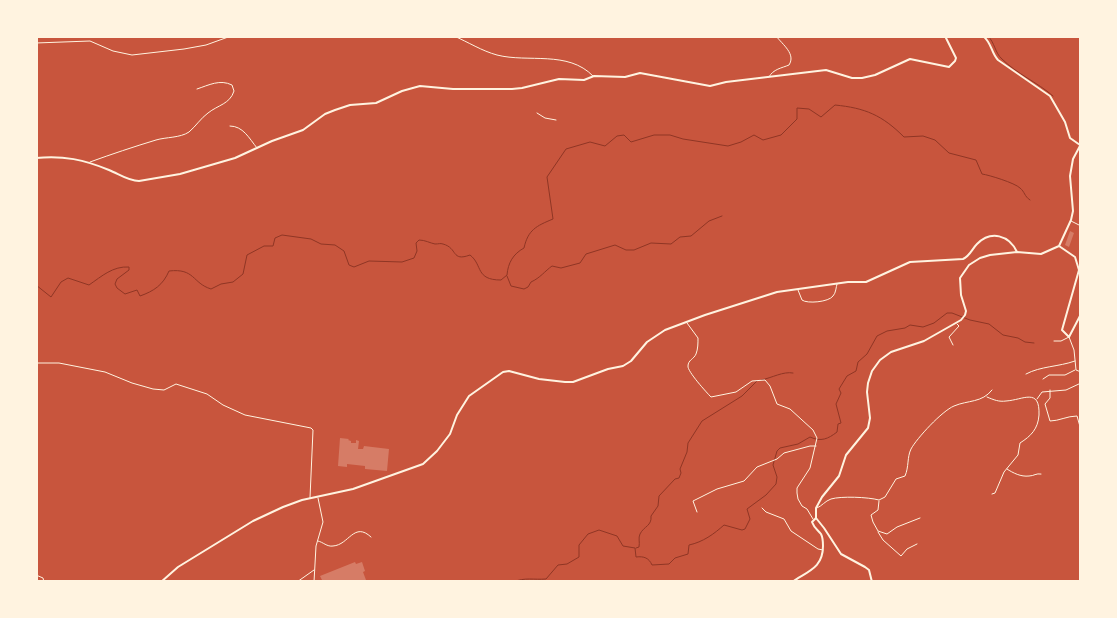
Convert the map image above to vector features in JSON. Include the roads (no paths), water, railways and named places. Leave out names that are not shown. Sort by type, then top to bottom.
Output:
[{"type":"street","points":[[36,43],[90,40],[113,51],[132,55],[206,45],[231,36]]},
{"type":"street","points":[[454,36],[496,55],[560,59],[594,76]]},
{"type":"street","points":[[769,77],[771,73],[789,65],[792,60],[791,54],[776,36]]},
{"type":"street","points":[[36,158],[66,157],[90,162],[132,181],[139,181],[188,172],[235,158],[303,130],[335,110],[350,105],[376,103],[412,88],[512,89],[559,79],[584,80],[594,76],[625,77],[647,74],[710,86],[726,82],[826,70],[852,78],[862,78],[875,75],[910,59],[949,67],[956,58],[945,36]]},
{"type":"street","points":[[792,582],[819,564],[823,557],[821,534],[813,526],[816,508],[822,497],[839,476],[846,455],[868,428],[870,418],[867,392],[868,383],[872,371],[880,360],[891,352],[915,345],[961,320],[966,311],[959,288],[960,278],[964,271],[980,258],[1017,252],[1041,254],[1059,246],[1071,220],[1073,200],[1070,176],[1073,159],[1080,145],[1070,138],[1065,122],[1050,96],[998,60],[992,47],[983,36]]},
{"type":"street","points":[[90,162],[125,148],[142,146],[157,140],[181,136],[208,113],[230,100],[234,91],[232,85],[222,82],[216,82],[197,89]]},
{"type":"street","points":[[537,113],[546,118],[556,120]]},
{"type":"street","points":[[230,126],[238,126],[257,148]]},
{"type":"street","points":[[1071,220],[1081,226]]},
{"type":"street","points":[[161,582],[178,567],[253,521],[283,506],[353,489],[423,464],[437,451],[450,434],[469,396],[503,372],[509,371],[539,379],[573,382],[608,369],[623,366],[631,361],[647,342],[665,330],[776,292],[866,282],[910,262],[964,259],[968,257],[977,244],[984,239],[995,236],[1006,238],[1013,243],[1017,252]]},
{"type":"street","points":[[1059,246],[1075,257],[1079,270],[1062,330],[1069,337],[1076,370]]},
{"type":"street","points":[[798,289],[802,300],[808,303],[830,299],[834,295],[837,284]]},
{"type":"street","points":[[1054,341],[1062,341],[1069,337],[1081,314]]},
{"type":"street","points":[[687,322],[698,338],[697,352],[695,357],[690,360],[689,372],[711,397],[736,392],[752,381],[765,380],[770,386],[777,404],[790,409],[813,430],[817,442],[810,468],[798,488],[798,499],[802,506],[808,509],[824,528],[841,554],[869,570],[872,582]]},
{"type":"street","points":[[953,345],[949,337],[959,326],[957,323]]},
{"type":"street","points":[[1026,374],[1037,368],[1051,368],[1075,361]]},
{"type":"street","points":[[36,363],[59,363],[105,372],[153,389],[164,390],[176,384],[207,394],[223,405],[245,415],[311,428],[313,430],[310,499]]},
{"type":"street","points":[[1043,379],[1049,375],[1065,375],[1076,370],[1081,372]]},
{"type":"street","points":[[992,494],[995,493],[1006,469],[1018,456],[1020,443],[1032,435],[1038,421],[1037,400],[1042,392],[1066,390],[1081,383]]},
{"type":"street","points":[[816,508],[828,500],[836,498],[868,497],[879,500],[884,497],[896,479],[905,476],[911,450],[934,421],[954,406],[976,401],[986,396],[992,390]]},
{"type":"street","points":[[1050,390],[1050,398],[1045,404],[1050,421],[1056,421],[1068,416],[1076,416],[1081,430]]},
{"type":"street","points":[[986,396],[995,401],[1006,401],[1030,396],[1037,400]]},
{"type":"street","points":[[697,512],[692,501],[717,489],[744,481],[757,467],[777,459],[784,453],[816,446]]},
{"type":"street","points":[[1006,469],[1014,473],[1030,476],[1038,473],[1041,474]]},
{"type":"street","points":[[314,582],[317,542],[324,522],[318,497]]},
{"type":"street","points":[[879,500],[878,510],[872,515],[873,522],[882,540],[901,556],[907,549],[917,544]]},
{"type":"street","points":[[762,508],[766,512],[784,519],[791,531],[818,549],[823,550]]},
{"type":"street","points":[[878,531],[887,534],[896,527],[920,518]]},
{"type":"street","points":[[317,542],[334,546],[338,545],[356,532],[364,532],[371,538]]},
{"type":"street","points":[[297,582],[311,570],[314,570]]},
{"type":"street","points":[[36,575],[41,576],[44,582]]},
{"type":"waterway","points":[[988,36],[1002,59],[1053,96]]},
{"type":"waterway","points":[[36,285],[51,297],[61,282],[68,278],[89,285],[113,270],[129,267],[129,270],[117,279],[115,284],[125,294],[137,290],[140,296],[150,292],[161,284],[169,271],[189,274],[211,289],[221,284],[233,282],[243,274],[247,255],[264,246],[273,246],[275,238],[282,235],[311,239],[321,244],[335,245],[344,251],[349,265],[354,267],[369,261],[402,262],[414,258],[417,251],[416,243],[419,240],[423,240],[448,246],[460,257],[470,255],[483,275],[487,278],[501,280],[507,275],[514,256],[524,248],[530,233],[553,219],[547,177],[566,149],[590,142],[605,146],[617,136],[624,135],[631,142],[654,135],[670,135],[683,139],[728,146],[754,135],[763,140],[781,135],[797,119],[797,108],[809,109],[821,117],[835,105],[855,108],[872,114],[888,123],[904,137],[923,136],[935,140],[949,153],[976,160],[982,174],[1017,186],[1030,200]]},
{"type":"waterway","points":[[507,276],[511,286],[524,289],[552,266],[561,268],[580,263],[586,254],[615,245],[626,250],[634,250],[651,243],[671,244],[680,237],[691,236],[709,221],[722,216]]},
{"type":"waterway","points":[[513,582],[526,579],[546,579],[558,565],[567,564],[579,557],[579,545],[588,534],[599,530],[617,536],[623,546],[635,548],[636,557],[646,558],[652,565],[669,564],[675,558],[688,554],[689,545],[708,537],[724,525],[742,530],[745,529],[750,519],[747,509],[766,495],[776,484],[777,477],[773,465],[777,451],[780,448],[798,444],[810,437],[824,439],[837,432],[838,424],[841,423],[836,404],[841,393],[839,389],[847,376],[856,371],[858,362],[867,354],[877,336],[887,331],[905,328],[910,325],[923,327],[934,323],[947,313],[952,313],[970,320],[989,324],[1003,335],[1034,343]]},
{"type":"waterway","points":[[761,380],[781,374],[793,373]]},
{"type":"waterway","points":[[636,548],[639,547],[640,534],[649,524],[651,516],[658,506],[659,496],[675,479],[679,478],[688,443],[702,421],[742,396],[757,381]]}]
